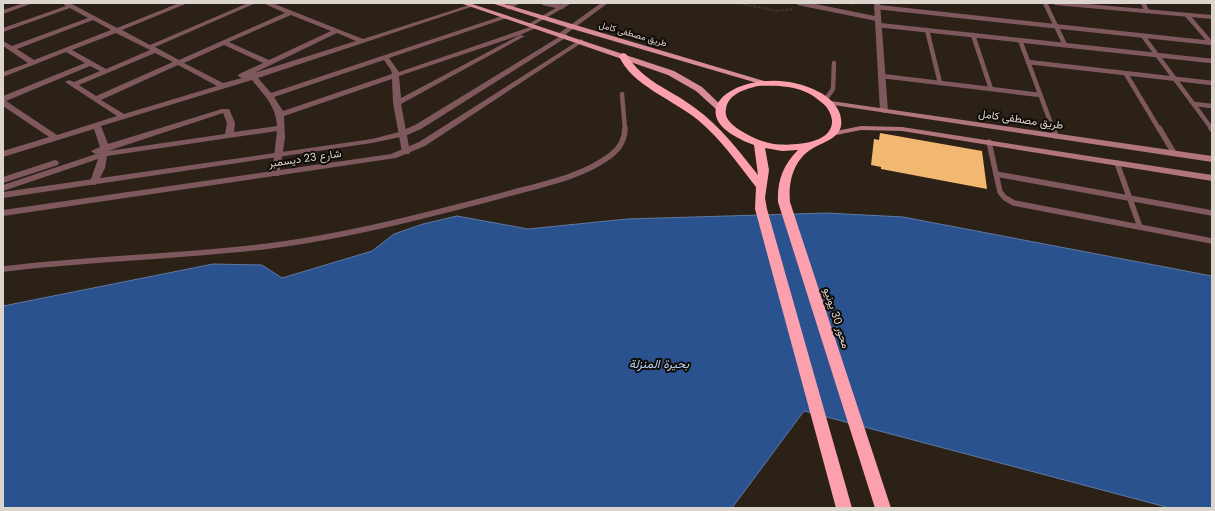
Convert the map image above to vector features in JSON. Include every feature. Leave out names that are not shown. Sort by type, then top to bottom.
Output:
[{"type":"highway","points":[[623,56],[626,65],[633,72],[680,101],[714,129],[737,154],[762,187]]},
{"type":"highway","points":[[767,83],[797,86],[826,101],[837,118],[835,129],[831,134],[819,142],[811,145],[791,148],[759,143],[741,136],[728,126],[721,114],[724,98],[734,90],[749,85],[767,83]]},
{"type":"highway","points":[[759,143],[764,170],[760,198],[761,209],[844,508]]},
{"type":"highway","name":"محور 30 يونيو","points":[[811,145],[797,156],[788,169],[783,185],[784,202],[882,508]]},
{"type":"main road","points":[[463,3],[623,56],[683,78],[707,95],[721,109]]},
{"type":"main road","name":"طريق مصطفى كامل","points":[[494,3],[571,27],[767,83]]},
{"type":"main road","name":"طريق مصطفى كامل","points":[[826,101],[884,111],[1212,159]]},
{"type":"main road","points":[[831,134],[860,128],[888,128],[989,142],[1212,178]]},
{"type":"street","points":[[3,12],[30,3]]},
{"type":"street","points":[[3,75],[185,3]]},
{"type":"street","points":[[73,85],[253,3]]},
{"type":"street","points":[[266,3],[362,41]]},
{"type":"street","points":[[397,103],[485,57],[534,26],[542,18],[569,3]]},
{"type":"street","name":"شارع 23 ديسمبر","points":[[3,195],[372,141],[402,134],[418,127],[563,36],[571,27],[605,3]]},
{"type":"street","points":[[1055,3],[1212,17]]},
{"type":"street","points":[[3,30],[68,4],[223,86]]},
{"type":"street","points":[[877,5],[884,111]]},
{"type":"street","points":[[3,154],[223,86],[251,74],[362,41],[471,6]]},
{"type":"street","points":[[96,99],[290,13]]},
{"type":"street","points":[[269,96],[505,17]]},
{"type":"street","points":[[11,48],[93,18]]},
{"type":"street","points":[[280,115],[396,76],[534,26]]},
{"type":"street","points":[[251,74],[267,62],[336,31]]},
{"type":"street","points":[[223,42],[267,62]]},
{"type":"street","name":"شارع 23 ديسمبر","points":[[3,213],[384,158],[406,152],[422,144],[580,42]]},
{"type":"street","points":[[3,43],[33,64]]},
{"type":"street","points":[[67,50],[105,71]]},
{"type":"street","points":[[385,57],[392,65],[396,76],[397,103],[406,152]]},
{"type":"street","points":[[3,98],[90,63]]},
{"type":"street","points":[[251,74],[275,104],[280,115],[281,128],[276,174]]},
{"type":"street","points":[[59,76],[123,117]]},
{"type":"street","points":[[3,102],[56,138]]},
{"type":"street","points":[[3,188],[104,151],[222,111],[226,111],[231,123],[229,136]]},
{"type":"street","points":[[94,182],[99,172],[104,151],[103,138],[96,125]]},
{"type":"street","points":[[3,180],[104,151],[229,136],[281,128]]},
{"type":"lane","points":[[508,7],[516,3]]},
{"type":"lane","points":[[544,3],[562,7]]},
{"type":"lane","points":[[800,3],[815,5],[878,22],[926,30],[1212,61]]},
{"type":"lane","points":[[1045,3],[1065,45]]},
{"type":"lane","points":[[1142,3],[1147,11]]},
{"type":"lane","points":[[877,5],[1056,27],[1212,43]]},
{"type":"lane","points":[[1187,15],[1212,43]]},
{"type":"lane","points":[[926,30],[940,83]]},
{"type":"lane","points":[[973,35],[991,89]]},
{"type":"lane","points":[[1142,36],[1212,129]]},
{"type":"lane","points":[[1020,40],[1056,136]]},
{"type":"lane","points":[[826,101],[833,89],[834,62]]},
{"type":"lane","points":[[1028,62],[1212,84]]},
{"type":"lane","points":[[1126,74],[1174,153]]},
{"type":"lane","points":[[882,76],[1040,95]]},
{"type":"lane","points":[[3,269],[41,264],[267,246],[319,239],[370,229],[535,187],[588,168],[610,156],[620,147],[625,136],[622,94]]},
{"type":"lane","points":[[1194,104],[1212,106]]},
{"type":"lane","points":[[989,142],[1000,192],[1005,198],[1014,203],[1212,241]]},
{"type":"lane","points":[[1117,163],[1128,198],[1140,227]]},
{"type":"lane","points":[[996,174],[1212,213]]},
{"type":"path","points":[[738,3],[778,11],[798,9]]},
{"type":"water","name":"بحيرة المنزلة","points":[[827,213],[903,217],[1212,276],[1212,508],[1170,508],[804,411],[732,508],[3,508],[3,306],[213,264],[262,265],[282,278],[372,251],[394,234],[423,224],[457,216],[528,229],[627,219]]},
{"type":"building","points":[[880,133],[982,151],[987,189],[881,169],[881,167],[871,165],[874,139],[879,140]]}]
